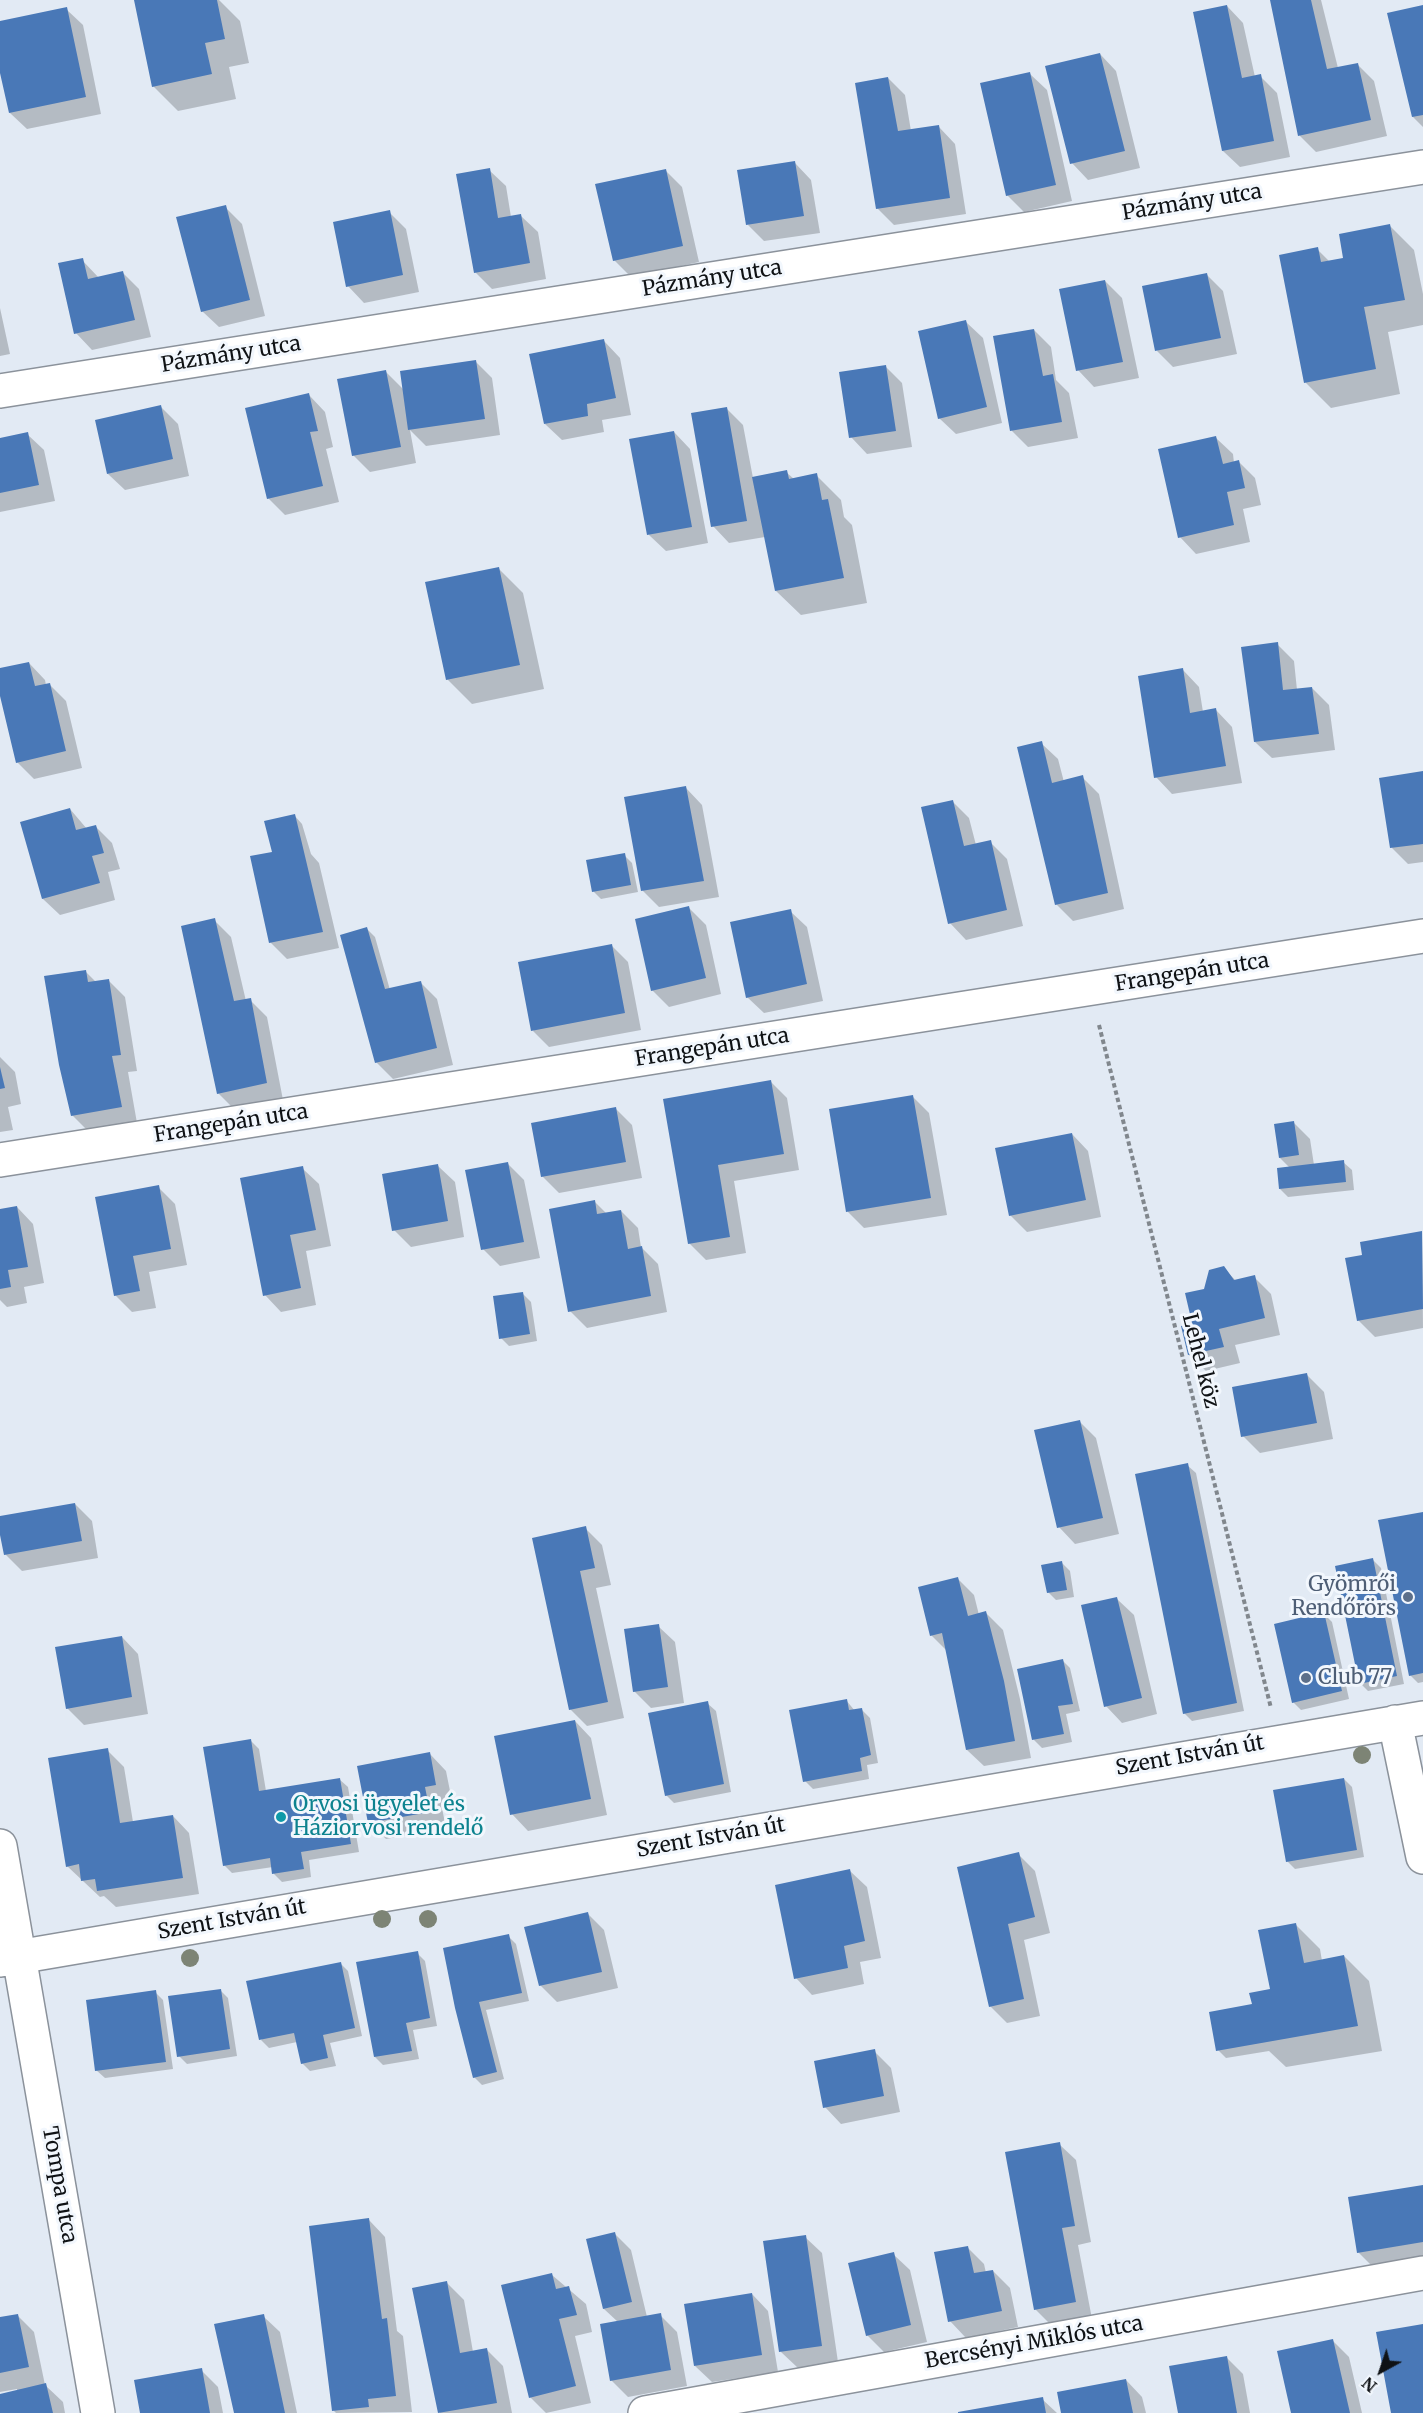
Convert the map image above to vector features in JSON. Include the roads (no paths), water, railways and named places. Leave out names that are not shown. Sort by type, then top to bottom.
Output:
[{"type":"street","name":"Pázmány utca","points":[[0,391],[1423,167]]},
{"type":"street","name":"Frangepán utca","points":[[0,1160],[1423,936]]},
{"type":"street","name":"Szent István út","points":[[9,1959],[1279,1740],[1409,1720]]},
{"type":"street","points":[[1409,1720],[1423,1857]]},
{"type":"street","name":"Tompa utca","points":[[0,1846],[9,1959],[98,2413]]},
{"type":"street","name":"Bercsényi Miklós utca","points":[[645,2413],[1423,2273]]},
{"type":"place","name":"Gyömrői Rendőrörs","points":[[1408,1597]]},
{"type":"place","name":"Club 77","points":[[1306,1678]]},
{"type":"place","name":"Orvosi ügyelet és Háziorvosi rendelő","points":[[281,1817]]}]
